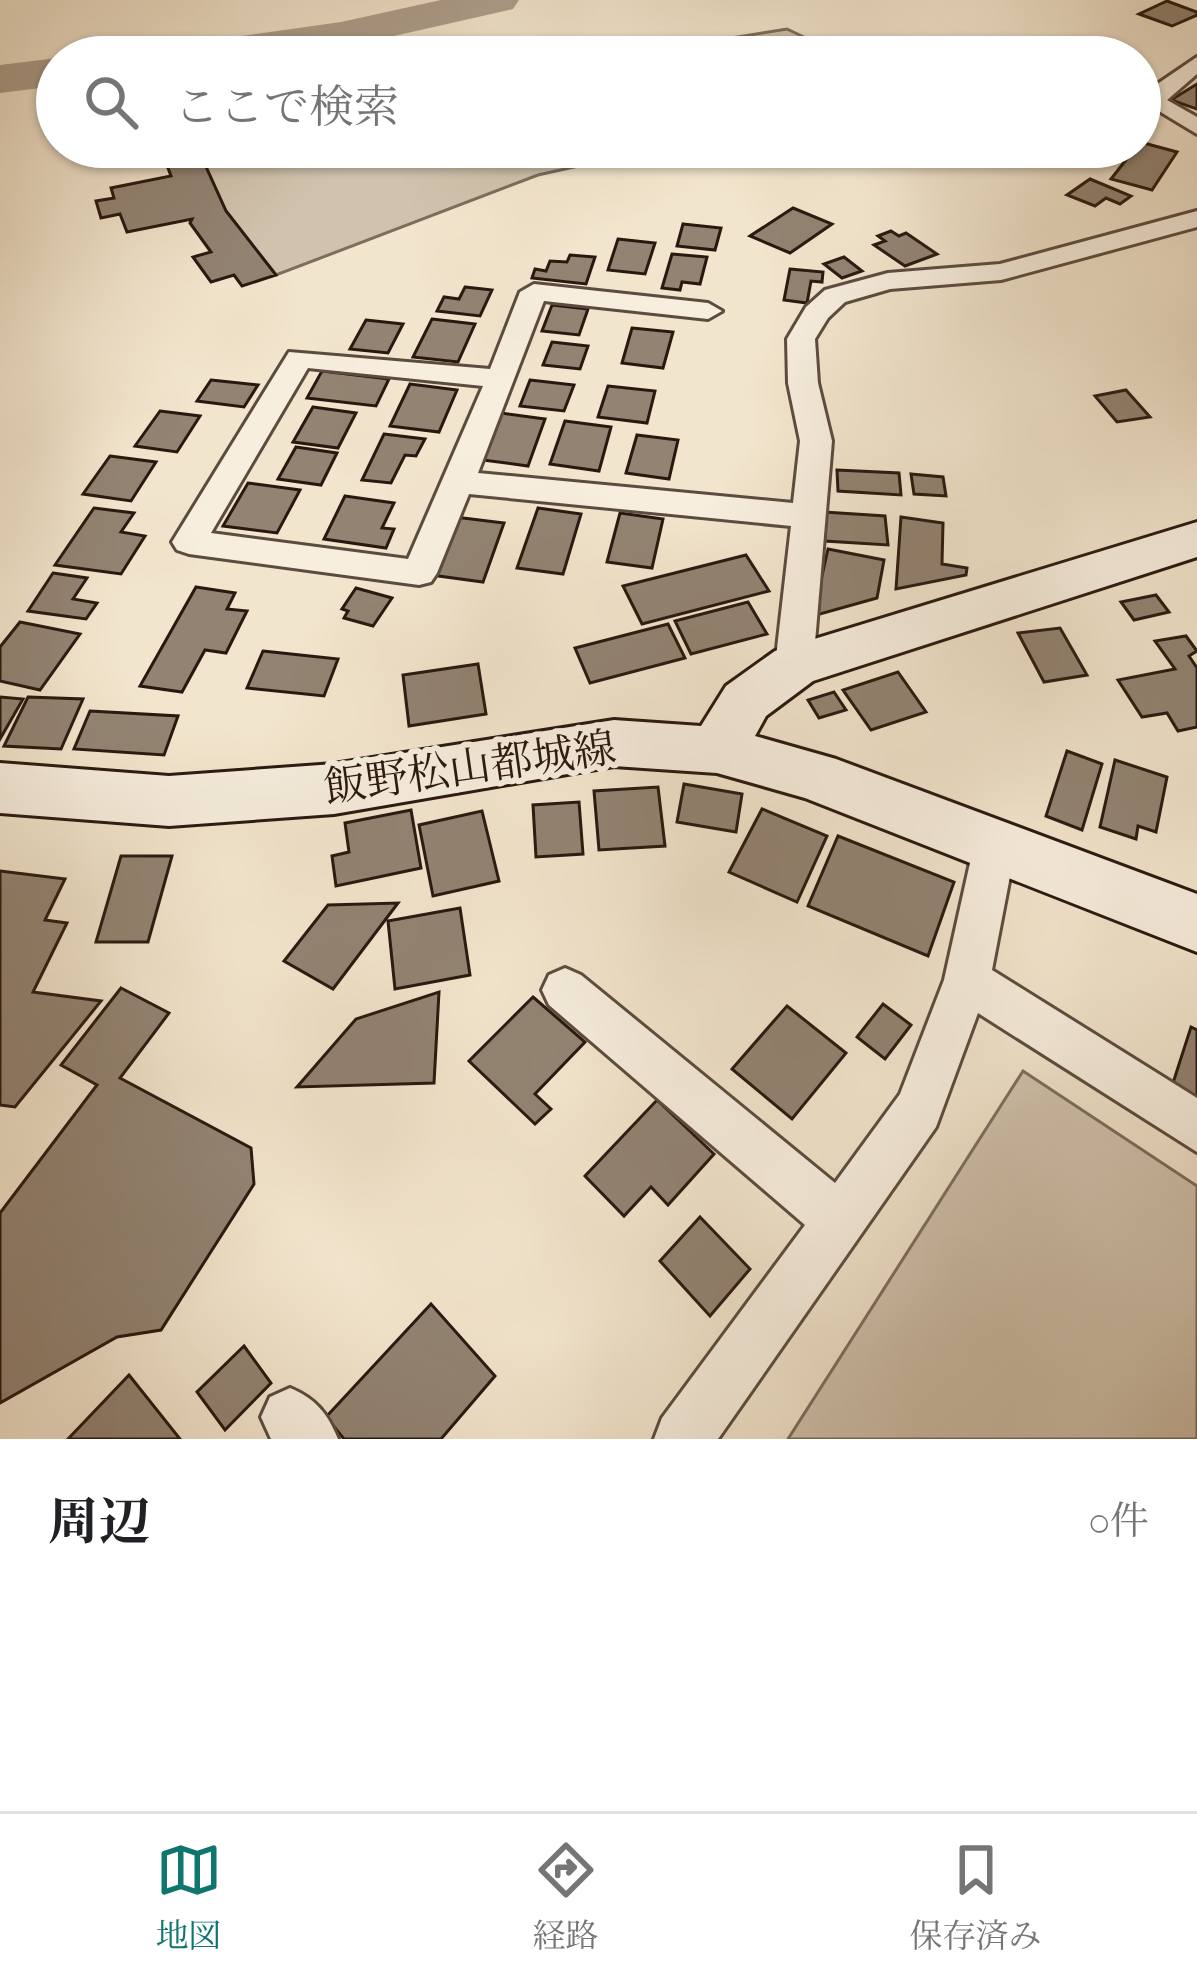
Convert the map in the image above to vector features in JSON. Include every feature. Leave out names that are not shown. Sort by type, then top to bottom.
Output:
[{"type":"main road","points":[[718,750],[746,701],[794,666],[997,598],[1197,539]]},
{"type":"main road","name":"飯野松山都城線","points":[[0,788],[170,801],[334,789],[614,743],[718,750],[815,776],[1197,923]]},
{"type":"street","points":[[1161,92],[1197,63]]},
{"type":"street","points":[[1161,106],[1197,127]]},
{"type":"street","points":[[794,666],[816,441],[803,383],[801,338],[816,313],[835,296],[888,281],[1001,272],[1197,220]]},
{"type":"street","points":[[500,379],[299,358],[189,542],[419,574],[458,482],[500,379],[534,292],[708,311]]},
{"type":"street","points":[[458,482],[807,516]]},
{"type":"street","points":[[683,1439],[919,1109],[967,980],[995,845]]},
{"type":"street","points":[[967,980],[1197,1127]]},
{"type":"street","points":[[565,990],[839,1220]]},
{"type":"shaded area","points":[[787,29],[802,36],[743,36]]},
{"type":"shaded area","points":[[207,168],[570,168],[538,175],[276,275],[226,211]]},
{"type":"shaded area","points":[[1023,1071],[1197,1186],[1197,1439],[788,1439]]},
{"type":"building","points":[[1167,1],[1197,15],[1172,26],[1139,14]]},
{"type":"building","points":[[1197,84],[1197,109],[1171,100]]},
{"type":"building","points":[[1161,148],[1177,152],[1152,190],[1111,179],[1120,168],[1161,168]]},
{"type":"building","points":[[168,168],[207,168],[226,211],[276,275],[242,286],[234,275],[211,282],[193,257],[211,252],[190,223],[192,219],[127,232],[120,214],[101,218],[96,201],[114,198],[111,188],[171,176]]},
{"type":"building","points":[[1090,179],[1131,196],[1120,204],[1106,198],[1095,206],[1067,195]]},
{"type":"building","points":[[793,208],[832,224],[790,253],[750,236]]},
{"type":"building","points":[[683,224],[721,228],[715,250],[677,246]]},
{"type":"building","points":[[891,231],[899,236],[906,233],[937,254],[905,266],[874,245],[885,241],[878,236]]},
{"type":"building","points":[[618,239],[655,243],[645,274],[608,270]]},
{"type":"building","points":[[672,254],[707,257],[700,284],[682,282],[680,290],[662,288]]},
{"type":"building","points":[[570,255],[595,257],[586,284],[532,278],[535,269],[546,271],[550,261],[567,262]]},
{"type":"building","points":[[844,257],[862,271],[842,278],[824,264]]},
{"type":"building","points":[[790,269],[823,272],[822,282],[811,281],[807,303],[784,300]]},
{"type":"building","points":[[465,287],[492,290],[480,316],[437,311],[444,297],[459,299]]},
{"type":"building","points":[[552,305],[588,309],[579,335],[542,331]]},
{"type":"building","points":[[432,319],[475,324],[458,362],[413,357]]},
{"type":"building","points":[[366,320],[403,324],[388,353],[350,349]]},
{"type":"building","points":[[632,328],[673,332],[663,368],[622,363]]},
{"type":"building","points":[[552,342],[588,346],[580,369],[543,365]]},
{"type":"building","points":[[322,371],[389,379],[376,406],[307,398]]},
{"type":"building","points":[[211,380],[258,385],[244,407],[197,401]]},
{"type":"building","points":[[530,380],[574,385],[564,411],[520,406]]},
{"type":"building","points":[[410,384],[457,390],[439,432],[390,426]]},
{"type":"building","points":[[608,386],[655,391],[647,423],[598,417]]},
{"type":"building","points":[[1126,390],[1150,417],[1117,422],[1095,396]]},
{"type":"building","points":[[313,407],[356,413],[338,448],[293,442]]},
{"type":"building","points":[[160,411],[200,416],[177,452],[135,446]]},
{"type":"building","points":[[501,413],[545,419],[528,466],[483,460]]},
{"type":"building","points":[[565,421],[611,427],[599,471],[550,464]]},
{"type":"building","points":[[384,434],[425,439],[416,456],[405,455],[391,483],[362,480]]},
{"type":"building","points":[[637,435],[678,440],[669,479],[626,473]]},
{"type":"building","points":[[296,447],[337,453],[321,485],[278,479]]},
{"type":"building","points":[[110,456],[156,462],[131,501],[83,494]]},
{"type":"building","points":[[837,470],[899,473],[901,495],[838,491]]},
{"type":"building","points":[[911,474],[943,477],[946,496],[914,494]]},
{"type":"building","points":[[248,483],[300,490],[277,533],[223,526]]},
{"type":"building","points":[[345,496],[394,503],[382,528],[394,529],[386,548],[324,539]]},
{"type":"building","points":[[94,508],[134,513],[121,532],[145,536],[121,574],[55,565]]},
{"type":"building","points":[[538,508],[581,514],[563,574],[517,568]]},
{"type":"building","points":[[824,512],[885,516],[888,545],[825,541]]},
{"type":"building","points":[[620,513],[663,519],[652,568],[607,562]]},
{"type":"building","points":[[455,517],[504,523],[483,582],[431,575]]},
{"type":"building","points":[[901,517],[943,523],[942,564],[967,568],[966,575],[896,589]]},
{"type":"building","points":[[828,549],[884,560],[877,598],[813,616]]},
{"type":"building","points":[[746,555],[769,591],[642,624],[623,586]]},
{"type":"building","points":[[53,573],[87,578],[73,599],[97,603],[86,619],[28,611]]},
{"type":"building","points":[[196,587],[235,593],[227,609],[247,611],[226,653],[205,650],[182,692],[140,686]]},
{"type":"building","points":[[356,588],[392,598],[373,626],[344,618],[348,611],[342,609]]},
{"type":"building","points":[[1156,595],[1169,612],[1134,620],[1121,602]]},
{"type":"building","points":[[748,602],[767,634],[691,654],[675,621]]},
{"type":"building","points":[[20,622],[80,634],[40,690],[0,681],[0,647]]},
{"type":"building","points":[[668,624],[685,658],[590,683],[575,648]]},
{"type":"building","points":[[1060,628],[1087,675],[1044,682],[1018,633]]},
{"type":"building","points":[[1186,636],[1197,651],[1189,656],[1197,668],[1197,727],[1178,731],[1167,713],[1142,717],[1118,680],[1175,669],[1155,641]]},
{"type":"building","points":[[263,651],[338,659],[324,696],[247,688]]},
{"type":"building","points":[[478,664],[486,714],[409,726],[403,675]]},
{"type":"building","points":[[898,672],[926,712],[871,730],[843,690]]},
{"type":"building","points":[[834,692],[846,710],[819,718],[808,700]]},
{"type":"building","points":[[0,697],[23,699],[0,739]]},
{"type":"building","points":[[28,697],[83,699],[61,749],[4,746]]},
{"type":"building","points":[[90,711],[178,716],[164,755],[74,749]]},
{"type":"building","points":[[1067,751],[1102,764],[1082,830],[1046,816]]},
{"type":"building","points":[[1115,760],[1167,777],[1156,832],[1138,826],[1136,839],[1100,827]]},
{"type":"building","points":[[684,784],[742,794],[736,832],[677,822]]},
{"type":"building","points":[[658,787],[665,846],[599,850],[594,791]]},
{"type":"building","points":[[579,802],[583,854],[536,857],[533,805]]},
{"type":"building","points":[[762,809],[827,836],[797,902],[729,872]]},
{"type":"building","points":[[411,810],[421,868],[336,886],[332,856],[349,852],[345,823]]},
{"type":"building","points":[[482,811],[499,881],[433,896],[419,825]]},
{"type":"building","points":[[838,836],[954,882],[928,956],[808,906]]},
{"type":"building","points":[[121,856],[172,856],[148,942],[96,942]]},
{"type":"building","points":[[0,871],[65,879],[45,920],[67,923],[33,992],[101,1001],[15,1107],[0,1105]]},
{"type":"building","points":[[398,903],[333,989],[284,961],[328,905]]},
{"type":"building","points":[[460,908],[470,975],[395,989],[388,921]]},
{"type":"building","points":[[121,988],[169,1013],[120,1078],[251,1148],[254,1184],[161,1330],[117,1337],[0,1403],[0,1213],[97,1085],[61,1065]]},
{"type":"building","points":[[439,992],[434,1083],[297,1087],[356,1019]]},
{"type":"building","points":[[533,997],[585,1042],[535,1094],[551,1109],[535,1124],[469,1061]]},
{"type":"building","points":[[883,1004],[911,1025],[885,1059],[857,1037]]},
{"type":"building","points":[[787,1006],[846,1053],[792,1119],[732,1069]]},
{"type":"building","points":[[1191,1027],[1197,1030],[1197,1099],[1172,1086]]},
{"type":"building","points":[[657,1100],[714,1154],[668,1205],[651,1187],[624,1216],[585,1176]]},
{"type":"building","points":[[700,1217],[750,1269],[710,1316],[660,1261]]},
{"type":"building","points":[[431,1304],[495,1376],[441,1439],[344,1439],[326,1417]]},
{"type":"building","points":[[244,1346],[271,1383],[225,1430],[197,1392]]},
{"type":"building","points":[[129,1375],[180,1439],[68,1439]]},
{"type":"waterway","points":[[334,36],[498,0]]},
{"type":"waterway","points":[[0,79],[36,75]]}]
